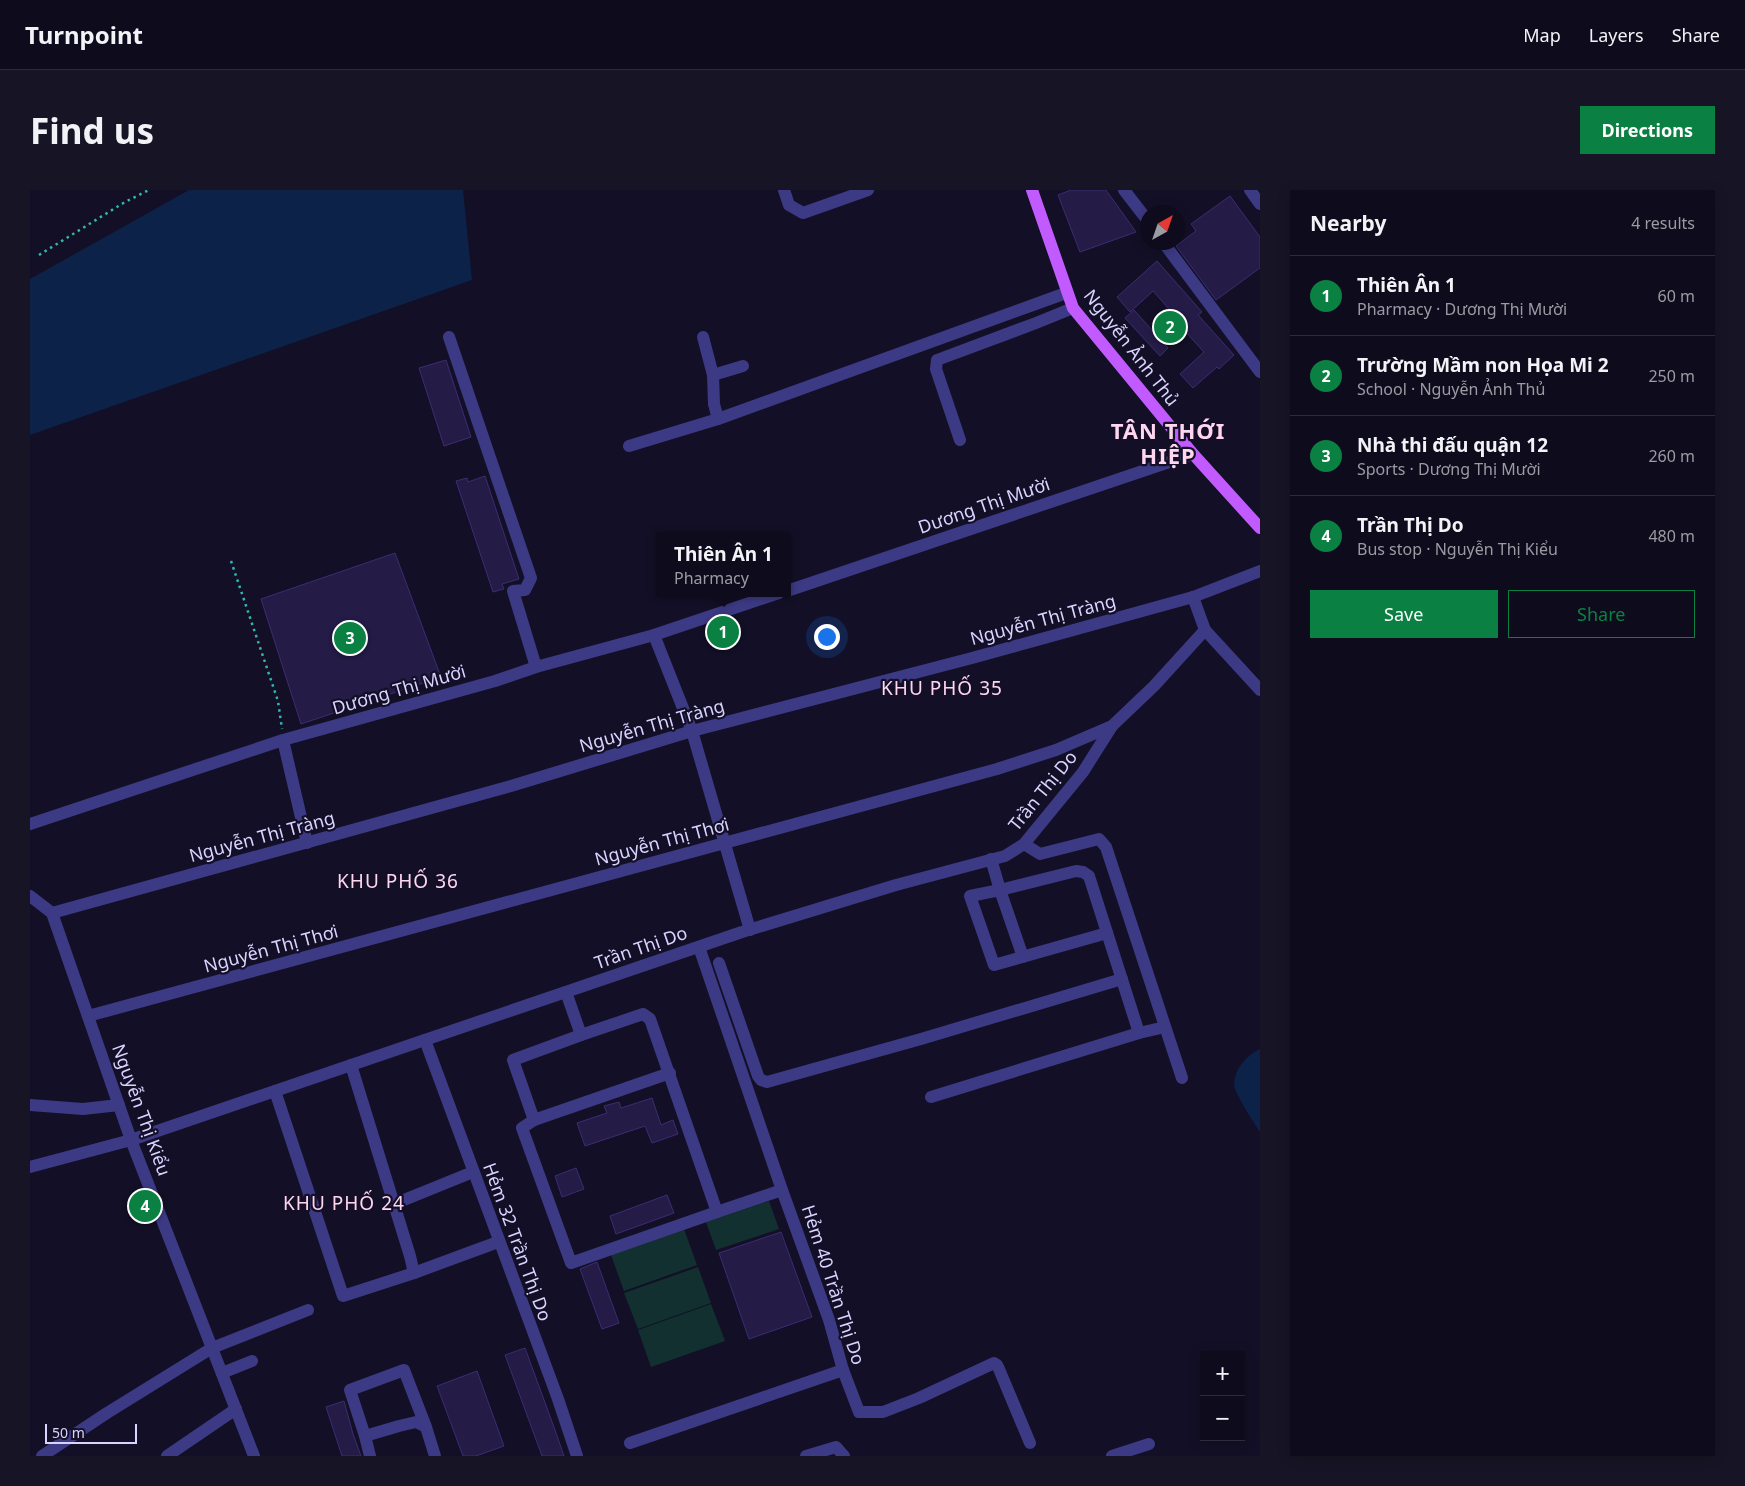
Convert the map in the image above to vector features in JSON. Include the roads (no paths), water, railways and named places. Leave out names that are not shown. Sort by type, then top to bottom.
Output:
[{"type":"main road","name":"Nguyễn Ảnh Thủ","points":[[1032,190],[1072,308],[1193,454],[1260,528]]},
{"type":"street","points":[[784,190],[789,206],[803,214],[868,190]]},
{"type":"street","points":[[1124,190],[1140,211]]},
{"type":"street","points":[[1250,190],[1260,204]]},
{"type":"street","points":[[1169,250],[1260,372]]},
{"type":"street","points":[[629,446],[718,418],[1066,293]]},
{"type":"street","points":[[960,440],[936,369],[937,360],[1072,308]]},
{"type":"street","points":[[449,337],[531,578],[525,590],[513,591],[536,667]]},
{"type":"street","points":[[703,337],[713,375],[714,404],[718,418]]},
{"type":"street","points":[[713,375],[743,366]]},
{"type":"street","name":"Dương Thị Mười","points":[[791,590],[1193,454]]},
{"type":"street","name":"Nguyễn Thị Tràng","points":[[30,912],[48,910],[307,842],[511,786],[692,731],[972,658],[1193,597],[1260,571]]},
{"type":"street","name":"Dương Thị Mười","points":[[30,824],[283,740],[654,635],[767,597]]},
{"type":"street","points":[[1193,597],[1205,630],[1260,690]]},
{"type":"street","name":"Nguyễn Thị Thơi","points":[[88,1016],[997,769],[1056,750],[1112,726],[1154,686],[1205,630]]},
{"type":"street","points":[[654,635],[692,731],[750,930]]},
{"type":"street","name":"Trần Thị Do","points":[[30,1167],[131,1140],[750,930],[896,884],[1005,856],[1024,844],[1083,772],[1112,726]]},
{"type":"street","points":[[283,740],[307,842]]},
{"type":"street","points":[[1024,844],[1040,854],[1099,839],[1106,847],[1182,1078]]},
{"type":"street","points":[[991,859],[1023,957]]},
{"type":"street","points":[[1107,933],[994,965],[970,896],[1076,871],[1083,872],[1089,876],[1139,1033]]},
{"type":"street","points":[[30,896],[48,910]]},
{"type":"street","name":"Nguyễn Thị Kiểu","points":[[48,910],[88,1016],[131,1140],[254,1456]]},
{"type":"street","name":"Hẻm 40 Trần Thị Do","points":[[699,947],[782,1190],[829,1320],[843,1370],[859,1412],[883,1412],[996,1364],[1030,1443]]},
{"type":"street","points":[[719,963],[758,1076],[761,1080],[767,1082],[1122,979]]},
{"type":"street","points":[[566,992],[581,1035]]},
{"type":"street","points":[[534,1120],[513,1060],[643,1014],[650,1018],[718,1212]]},
{"type":"street","points":[[931,1098],[1139,1033],[1165,1027]]},
{"type":"street","name":"Hẻm 32 Trần Thị Do","points":[[425,1040],[498,1242],[558,1399],[577,1456]]},
{"type":"street","points":[[351,1065],[414,1273]]},
{"type":"street","points":[[670,1073],[534,1120],[522,1128],[571,1263],[782,1190]]},
{"type":"street","points":[[275,1091],[342,1296],[414,1273],[498,1242]]},
{"type":"street","points":[[30,1105],[83,1109],[119,1105]]},
{"type":"street","points":[[394,1204],[473,1172]]},
{"type":"street","points":[[42,1456],[212,1348],[308,1310]]},
{"type":"street","points":[[222,1373],[252,1362]]},
{"type":"street","points":[[370,1456],[350,1390],[404,1370],[435,1456]]},
{"type":"street","points":[[630,1443],[843,1370]]},
{"type":"street","points":[[167,1456],[236,1409]]},
{"type":"street","points":[[365,1436],[416,1422],[426,1427]]},
{"type":"street","points":[[1112,1456],[1149,1444]]},
{"type":"street","points":[[806,1456],[836,1446],[844,1456]]},
{"type":"water","points":[[189,190],[463,190],[472,280],[30,435],[30,279]]},
{"type":"water","points":[[1260,1049],[1260,1132],[1241,1101],[1234,1085],[1236,1073],[1242,1063]]},
{"type":"place","name":"Trường Mầm non Họa Mi 2","points":[[1170,327]]},
{"type":"place","name":"Thiên Ân 1","points":[[723,632]]},
{"type":"place","name":"Nhà thi đấu quận 12","points":[[350,638]]},
{"type":"place","name":"Trần Thị Do","points":[[145,1206]]},
{"type":"district","name":"TÂN THỚI HIỆP","points":[[1168,444]]},
{"type":"district","name":"KHU PHỐ 35","points":[[942,688]]},
{"type":"district","name":"KHU PHỐ 36","points":[[398,881]]},
{"type":"district","name":"KHU PHỐ 24","points":[[344,1203]]}]
